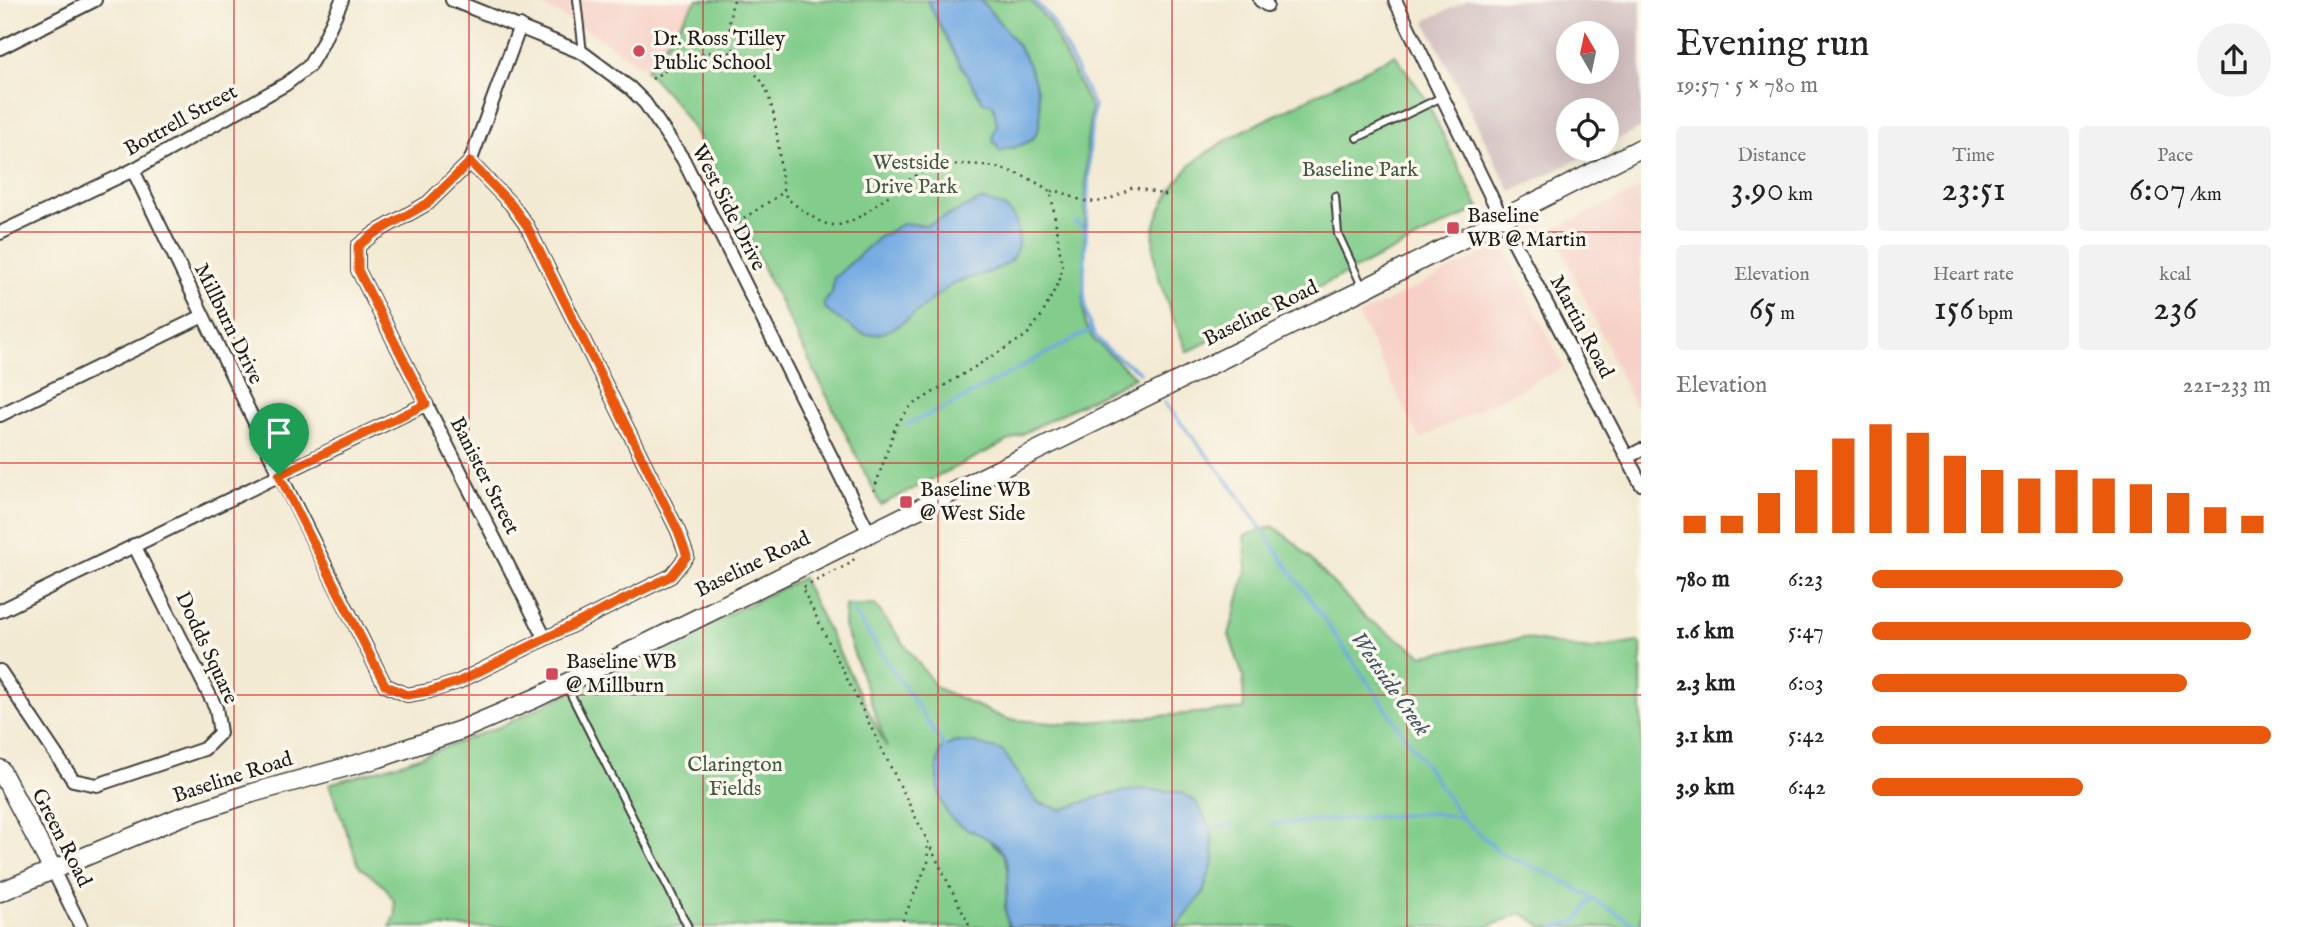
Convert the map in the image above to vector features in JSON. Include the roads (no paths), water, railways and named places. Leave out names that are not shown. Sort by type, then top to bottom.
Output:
[{"type":"street","points":[[1,44],[94,0]]},
{"type":"street","name":"Bottrell Street","points":[[0,233],[133,170],[286,84],[309,66],[342,0]]},
{"type":"street","name":"West Side Drive","points":[[452,0],[583,53],[630,88],[660,123],[677,149],[869,533]]},
{"type":"street","name":"Martin Road","points":[[1395,0],[1502,219],[1641,484]]},
{"type":"street","name":"Banister Street","points":[[520,26],[470,162],[428,203],[375,233],[358,246],[358,270],[545,638]]},
{"type":"street","name":"Baseline Road","points":[[0,892],[180,817],[252,793],[379,758],[461,730],[565,683],[1364,289],[1641,148]]},
{"type":"street","name":"Millburn Drive","points":[[133,170],[279,475],[385,685],[407,695],[458,682],[671,576],[687,556],[678,531],[527,226],[511,204],[470,162]]},
{"type":"street","points":[[0,415],[203,316]]},
{"type":"street","points":[[0,611],[426,404]]},
{"type":"street","points":[[1628,457],[1641,450]]},
{"type":"street","name":"Dodds Square","points":[[0,671],[73,780],[97,785],[204,749],[220,733],[216,708],[134,545]]},
{"type":"street","name":"Green Road","points":[[0,769],[81,927]]},
{"type":"lane","points":[[578,0],[583,53]]},
{"type":"lane","points":[[1357,138],[1442,97]]},
{"type":"lane","points":[[1335,196],[1338,234],[1364,289]]},
{"type":"lane","points":[[565,683],[688,927]]},
{"type":"water","points":[[927,0],[981,0],[1010,35],[1025,58],[1036,85],[1040,124],[1031,140],[1016,147],[1005,148],[1001,152],[998,150],[993,136],[997,125],[993,104],[983,102]]},
{"type":"water","points":[[981,200],[1004,207],[1015,220],[1018,242],[1015,254],[1008,263],[950,286],[908,319],[885,332],[861,333],[825,308],[823,304],[832,293],[834,278],[878,238],[902,224],[927,225]]},
{"type":"water","points":[[955,742],[974,743],[1003,751],[1037,802],[1061,810],[1105,795],[1141,789],[1181,792],[1196,802],[1211,828],[1214,860],[1203,893],[1174,927],[1009,927],[1006,911],[1008,869],[1005,857],[989,839],[959,825],[951,818],[939,791],[937,770],[941,749]]},
{"type":"waterway","points":[[1034,0],[1052,20],[1094,106],[1086,236]]},
{"type":"waterway","points":[[1075,222],[1082,226],[1086,236],[1084,286],[1089,324],[1103,345],[1140,372]]},
{"type":"waterway","points":[[907,424],[947,407],[1092,329]]},
{"type":"waterway","name":"Westside Creek","points":[[1164,402],[1231,485],[1462,818],[1502,854],[1557,877],[1639,927]]},
{"type":"waterway","points":[[853,611],[945,747]]},
{"type":"waterway","points":[[1272,824],[1433,813],[1461,818]]},
{"type":"waterway","points":[[1211,828],[1231,825]]},
{"type":"waterway","points":[[1555,927],[1577,921],[1588,903],[1594,899]]},
{"type":"place","name":"Dr. Ross Tilley Public School","points":[[639,51]]},
{"type":"place","name":"Baseline WB @ Martin","points":[[1453,228]]},
{"type":"place","name":"Baseline WB @ West Side","points":[[906,502]]},
{"type":"place","name":"Baseline WB @ Millburn","points":[[552,674]]},
{"type":"park label","name":"Baseline Park","points":[[1360,170]]},
{"type":"park label","name":"Westside Drive Park","points":[[911,175]]},
{"type":"park label","name":"Clarington Fields","points":[[735,777]]}]
